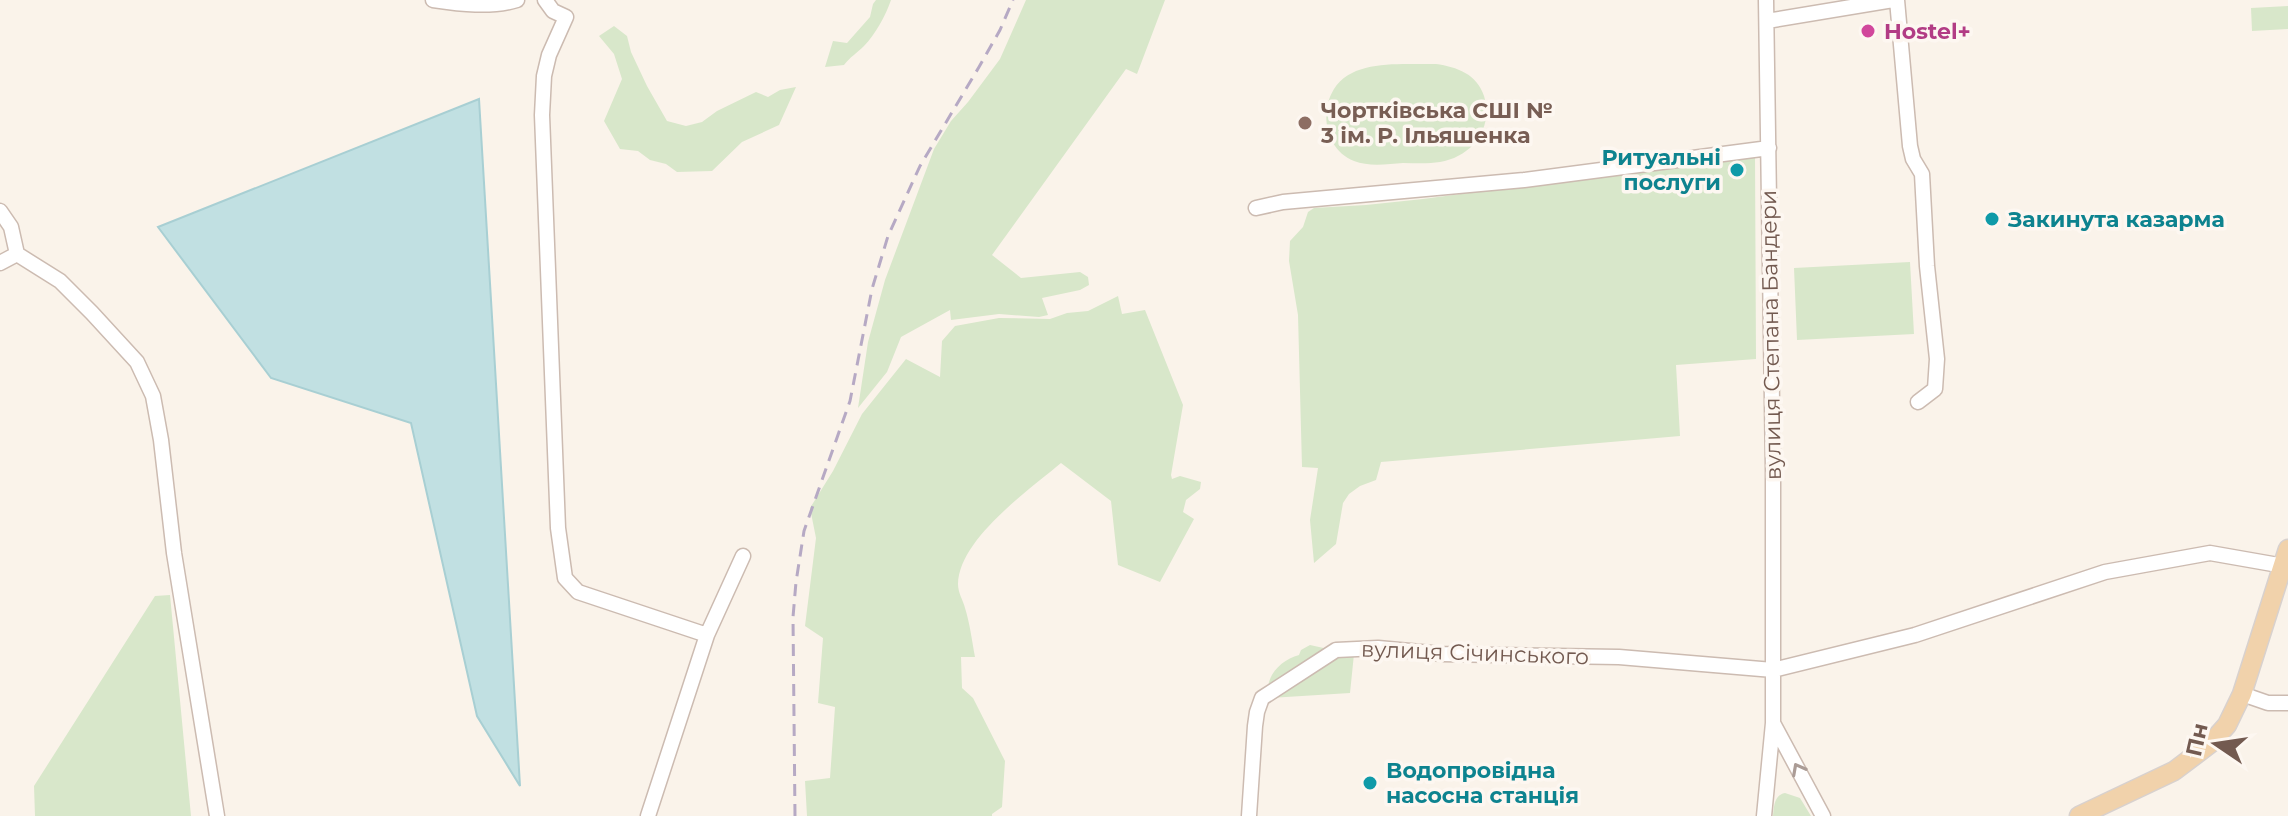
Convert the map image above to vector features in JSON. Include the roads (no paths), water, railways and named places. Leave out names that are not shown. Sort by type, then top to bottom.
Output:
[{"type":"main road","points":[[2079,816],[2135,791],[2185,763],[2211,743],[2227,725],[2242,694],[2286,557]]},
{"type":"street","points":[[433,0],[458,4],[504,4],[517,0]]},
{"type":"street","points":[[545,0],[553,11],[566,17],[549,55],[544,76],[542,115],[561,564],[565,578],[578,592],[707,635]]},
{"type":"street","name":"вулиця Степана Бандери","points":[[1764,816],[1773,723],[1766,0]]},
{"type":"street","points":[[1767,21],[1895,0],[1910,146],[1922,174],[1927,266],[1937,359],[1935,389],[1918,402]]},
{"type":"street","points":[[1256,208],[1283,202],[1524,180],[1769,148]]},
{"type":"street","points":[[0,211],[11,227],[17,254],[60,281],[92,313],[137,362],[153,396],[174,553],[217,816]]},
{"type":"street","points":[[0,263],[17,254]]},
{"type":"street","points":[[1773,670],[1915,635],[2105,572],[2210,553],[2286,557]]},
{"type":"street","points":[[648,816],[707,635],[743,556]]},
{"type":"street","name":"вулиця Січинського","points":[[1249,816],[1255,726],[1262,698],[1336,650],[1378,648],[1442,654],[1619,657],[1773,670]]},
{"type":"street","points":[[2242,694],[2268,703],[2288,703]]},
{"type":"street","points":[[1773,723],[1823,816]]},
{"type":"water","points":[[479,99],[520,786],[477,716],[411,423],[271,378],[158,227]]},
{"type":"railway","points":[[795,816],[793,617],[804,531],[850,401],[872,289],[888,236],[920,166],[1000,30],[1013,0]]},
{"type":"place","name":"Hostel+","points":[[1868,31]]},
{"type":"place","name":"Чортківська СШІ № 3 ім. Р. Ільяшенка","points":[[1305,123]]},
{"type":"place","name":"Ритуальні послуги","points":[[1737,170]]},
{"type":"place","name":"Закинута казарма","points":[[1992,219]]},
{"type":"place","name":"Водопровідна насосна станція","points":[[1370,783]]}]
